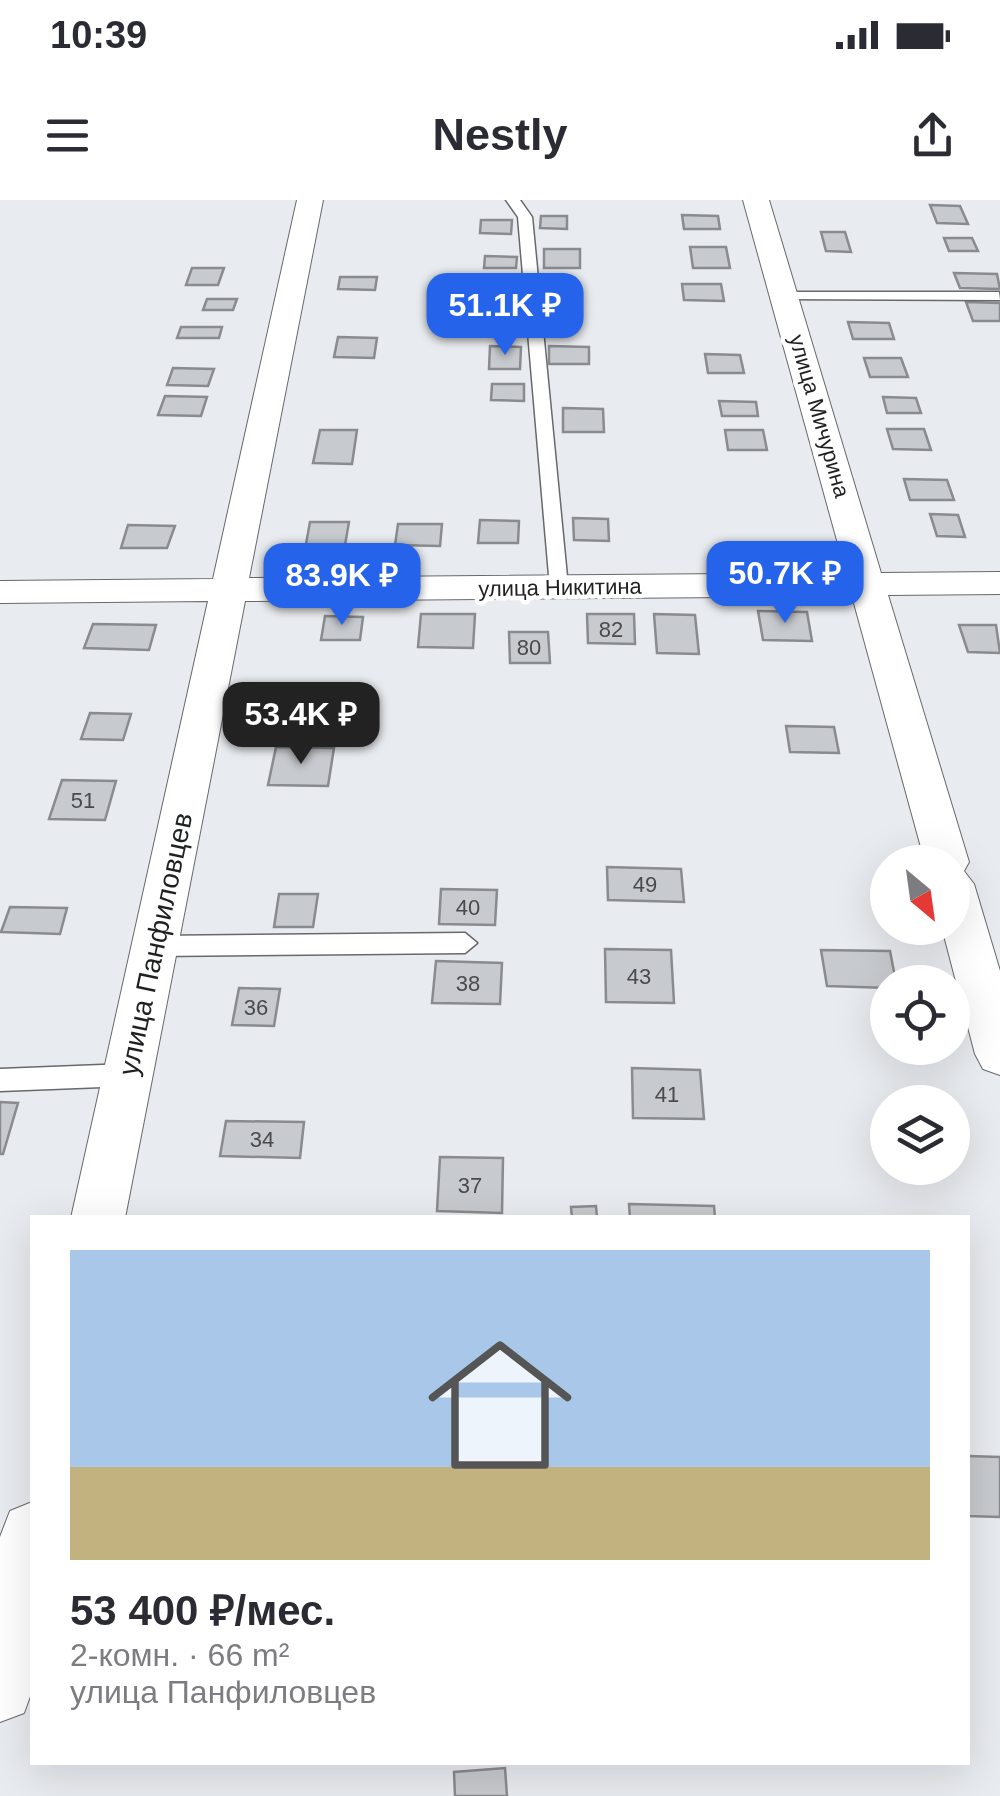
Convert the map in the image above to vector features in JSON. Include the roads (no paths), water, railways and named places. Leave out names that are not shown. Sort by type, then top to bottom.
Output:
[{"type":"street","name":"улица Панфиловцев","points":[[99,1215],[310,200]]},
{"type":"street","name":"улица Мичурина","points":[[756,200],[941,845]]},
{"type":"street","name":"улица Никитина","points":[[0,592],[1000,583]]},
{"type":"street","points":[[969,945],[1000,1054]]},
{"type":"street","points":[[0,1688],[30,1542]]},
{"type":"lane","points":[[513,200],[524,217],[560,587]]},
{"type":"lane","points":[[784,296],[1000,296]]},
{"type":"lane","points":[[155,946],[465,943]]},
{"type":"lane","points":[[0,1080],[128,1076]]}]
